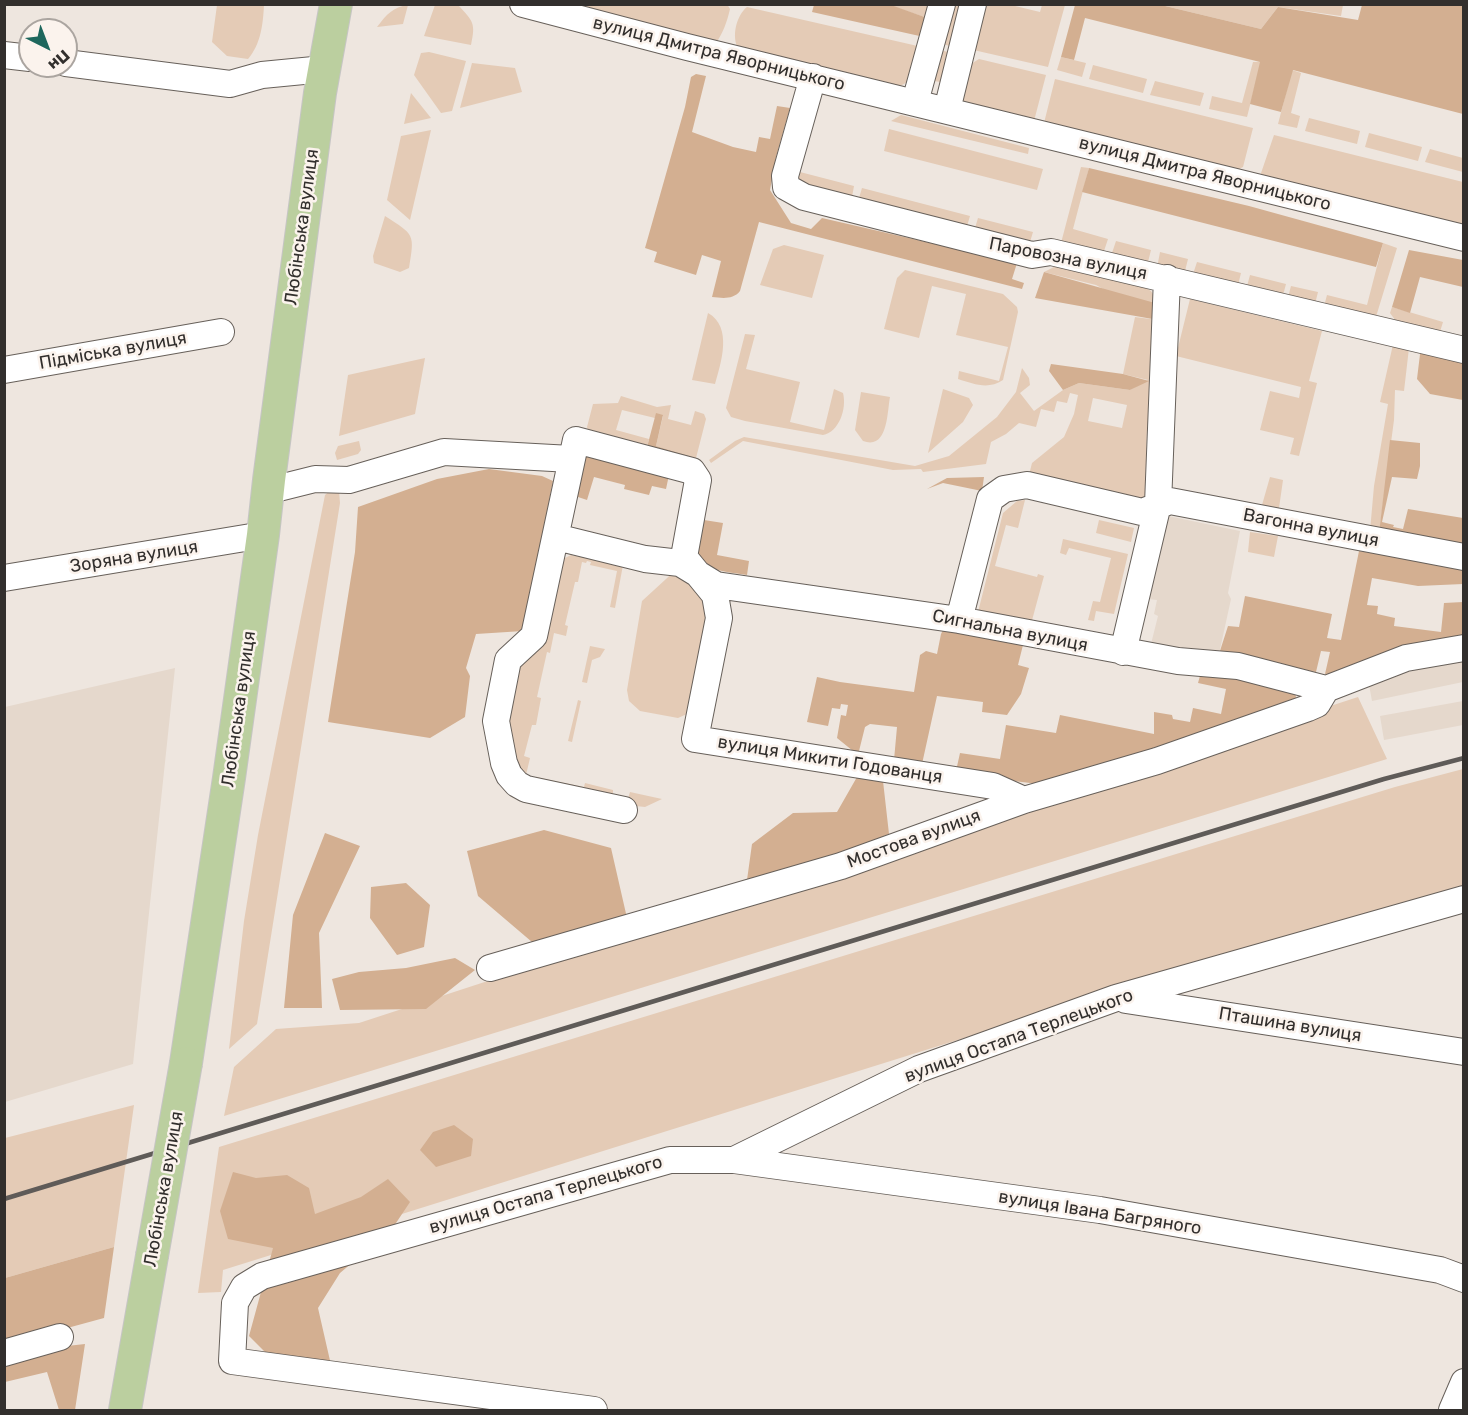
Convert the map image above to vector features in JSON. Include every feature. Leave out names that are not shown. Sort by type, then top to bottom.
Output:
[{"type":"main road","name":"Любінська вулиця","points":[[124,1409],[186,1063],[228,789],[324,69],[336,4]]},
{"type":"street","name":"вулиця Дмитра Яворницького","points":[[523,4],[687,47],[1464,237]]},
{"type":"street","points":[[915,102],[942,4]]},
{"type":"street","points":[[947,110],[973,4]]},
{"type":"street","points":[[78,65],[230,84],[262,75],[324,69]]},
{"type":"street","name":"Паровозна вулиця","points":[[813,77],[785,176],[786,187],[804,197],[1032,255],[1051,252],[1464,350]]},
{"type":"street","points":[[1123,652],[1158,504],[1167,278]]},
{"type":"street","name":"Підміська вулиця","points":[[4,370],[221,332]]},
{"type":"street","name":"вулиця Микити Годованця","points":[[571,459],[576,440],[692,471],[698,480],[684,557],[715,595],[719,618],[695,739],[993,786],[1024,800]]},
{"type":"street","points":[[267,491],[315,479],[350,480],[444,452],[571,459],[534,636],[508,660],[496,721],[504,763],[516,784],[526,789],[624,810]]},
{"type":"street","name":"Вагонна вулиця","points":[[959,620],[990,499],[1004,489],[1027,485],[1142,512],[1170,501],[1464,557]]},
{"type":"street","name":"Зоряна вулиця","points":[[4,578],[263,535]]},
{"type":"street","name":"Сигнальна вулиця","points":[[556,537],[645,559],[680,563],[716,585],[959,620],[1178,661],[1238,666],[1326,689]]},
{"type":"street","points":[[1326,689],[1406,658],[1464,648]]},
{"type":"street","name":"Мостова вулиця","points":[[490,968],[841,866],[1024,800],[1157,761],[1308,708],[1317,704],[1326,689]]},
{"type":"street","name":"вулиця Остапа Терлецького","points":[[594,1410],[232,1361],[235,1303],[244,1287],[262,1276],[670,1160],[734,1160],[919,1069],[1116,998],[1464,900]]},
{"type":"street","name":"Пташина вулиця","points":[[1116,998],[1464,1052]]},
{"type":"street","name":"вулиця Івана Багряного","points":[[734,1160],[1100,1210],[1440,1270],[1464,1279]]},
{"type":"street","points":[[4,1353],[60,1337]]},
{"type":"street","points":[[1452,1410],[1464,1382]]},
{"type":"shaded area","points":[[727,4],[730,9],[728,18],[716,43],[558,5]]},
{"type":"shaded area","points":[[893,4],[934,5],[930,19],[892,6]]},
{"type":"shaded area","points":[[217,5],[264,5],[259,40],[248,59],[227,56],[212,42]]},
{"type":"shaded area","points":[[408,5],[403,24],[377,27],[398,7]]},
{"type":"shaded area","points":[[435,5],[458,5],[463,10],[473,27],[471,45],[424,36]]},
{"type":"shaded area","points":[[814,5],[891,5],[930,19],[924,37],[812,12]]},
{"type":"shaded area","points":[[949,5],[965,5],[954,47],[938,43]]},
{"type":"shaded area","points":[[980,5],[1011,5],[1040,12],[1042,5],[1065,5],[1048,67],[969,49]]},
{"type":"shaded area","points":[[1075,5],[1161,5],[1261,29],[1278,7],[1358,20],[1362,5],[1463,5],[1463,114],[1293,70],[1281,112],[1250,104],[1260,62],[1085,18],[1074,60],[1061,57]]},
{"type":"shaded area","points":[[1161,5],[1343,5],[1341,16],[1278,7],[1261,29]]},
{"type":"shaded area","points":[[747,7],[922,47],[914,73],[907,82],[894,88],[737,46],[736,25],[743,10]]},
{"type":"shaded area","points":[[936,49],[952,53],[941,82],[933,81]]},
{"type":"shaded area","points":[[429,52],[466,61],[452,111],[441,113],[414,75],[421,53]]},
{"type":"shaded area","points":[[1061,57],[1086,63],[1082,77],[1057,70]]},
{"type":"shaded area","points":[[979,59],[1046,75],[1034,121],[964,104],[961,100],[966,67]]},
{"type":"shaded area","points":[[1253,62],[1261,62],[1247,117],[1209,109],[1212,96],[1242,103]]},
{"type":"shaded area","points":[[472,63],[515,68],[522,92],[460,108]]},
{"type":"shaded area","points":[[1093,65],[1147,79],[1143,93],[1089,79]]},
{"type":"shaded area","points":[[1292,70],[1301,73],[1291,113],[1300,116],[1297,128],[1278,124]]},
{"type":"shaded area","points":[[696,74],[706,76],[692,132],[733,147],[756,152],[759,137],[770,139],[777,106],[790,108],[776,157],[770,190],[791,223],[811,229],[822,218],[1017,263],[1012,279],[1024,283],[1022,289],[759,222],[740,291],[734,296],[712,297],[721,261],[702,255],[696,275],[654,262],[657,252],[645,248],[685,107],[691,77]]},
{"type":"shaded area","points":[[1055,79],[1253,128],[1243,167],[1237,170],[1044,123]]},
{"type":"shaded area","points":[[1155,81],[1204,93],[1200,106],[1150,95]]},
{"type":"shaded area","points":[[411,93],[431,118],[404,124]]},
{"type":"shaded area","points":[[901,115],[1029,148],[1028,154],[891,121]]},
{"type":"shaded area","points":[[1309,118],[1360,131],[1357,144],[1305,131]]},
{"type":"shaded area","points":[[889,129],[1043,169],[1037,190],[884,151]]},
{"type":"shaded area","points":[[431,130],[410,220],[387,200],[401,136]]},
{"type":"shaded area","points":[[1369,133],[1422,147],[1418,161],[1365,147]]},
{"type":"shaded area","points":[[1274,135],[1463,182],[1463,231],[1259,179]]},
{"type":"shaded area","points":[[1430,149],[1463,158],[1463,172],[1425,162]]},
{"type":"shaded area","points":[[1081,167],[1089,168],[1073,229],[1108,239],[1103,254],[1061,243]]},
{"type":"shaded area","points":[[1089,168],[1249,206],[1383,243],[1376,267],[1082,192]]},
{"type":"shaded area","points":[[800,172],[854,186],[852,197],[798,182]]},
{"type":"shaded area","points":[[862,188],[970,216],[967,226],[859,198]]},
{"type":"shaded area","points":[[385,216],[402,227],[412,241],[409,268],[400,272],[374,263],[373,256]]},
{"type":"shaded area","points":[[978,218],[1033,232],[1030,242],[975,228]]},
{"type":"shaded area","points":[[1116,241],[1151,250],[1147,266],[1111,256]]},
{"type":"shaded area","points":[[1383,243],[1397,248],[1375,320],[1323,310],[1327,295],[1367,305]]},
{"type":"shaded area","points":[[784,245],[824,255],[812,298],[760,285],[773,249]]},
{"type":"shaded area","points":[[1409,250],[1463,260],[1463,287],[1420,277],[1410,313],[1392,307]]},
{"type":"shaded area","points":[[1160,252],[1188,259],[1184,275],[1157,268]]},
{"type":"shaded area","points":[[1197,262],[1241,273],[1237,289],[1192,277]]},
{"type":"shaded area","points":[[1056,266],[1146,288],[1151,291],[1160,305],[1157,386],[1147,427],[1145,496],[1141,503],[1028,479],[1032,463],[1064,437],[1074,414],[1078,395],[1070,393],[1067,403],[1057,401],[1054,412],[1041,409],[1036,427],[1019,423],[1006,434],[991,442],[986,464],[923,472],[921,469],[893,470],[743,441],[711,463],[709,460],[744,437],[915,466],[949,456],[997,417],[1016,392],[1022,368],[1029,378],[1030,385],[1020,393],[1034,411],[1063,390],[1079,383],[1130,390],[1148,380],[1123,374],[1135,317],[1158,320],[1096,285],[1044,272]],"holes":[[[1093,398],[1127,405],[1122,428],[1088,421]]]},
{"type":"shaded area","points":[[905,270],[1003,294],[1017,307],[1018,312],[1003,380],[986,385],[958,379],[959,371],[999,381],[1008,347],[956,335],[966,294],[932,286],[919,338],[884,329],[897,278]]},
{"type":"shaded area","points":[[1044,272],[1155,303],[1158,320],[1035,298]]},
{"type":"shaded area","points":[[1250,275],[1286,284],[1282,299],[1246,290]]},
{"type":"shaded area","points":[[1291,286],[1318,292],[1314,308],[1287,301]]},
{"type":"shaded area","points":[[1190,299],[1322,331],[1309,381],[1317,383],[1299,456],[1290,454],[1294,438],[1260,430],[1270,391],[1299,398],[1301,387],[1176,356]]},
{"type":"shaded area","points":[[1392,307],[1443,322],[1439,335],[1398,324],[1390,313]]},
{"type":"shaded area","points":[[708,313],[716,319],[723,336],[722,356],[715,384],[692,380]]},
{"type":"shaded area","points":[[745,334],[755,335],[746,369],[800,382],[790,422],[824,430],[834,389],[843,393],[843,413],[837,425],[829,433],[823,435],[731,417],[726,408]]},
{"type":"shaded area","points":[[1394,340],[1409,348],[1404,391],[1395,390],[1394,420],[1379,533],[1370,531],[1374,486],[1388,404],[1380,402]]},
{"type":"shaded area","points":[[1421,346],[1463,354],[1463,400],[1430,394],[1417,379]]},
{"type":"shaded area","points":[[425,358],[415,414],[339,436],[348,375]]},
{"type":"shaded area","points":[[1051,364],[1123,374],[1149,381],[1130,390],[1079,383],[1063,390],[1049,371]]},
{"type":"shaded area","points":[[943,389],[969,398],[973,405],[963,422],[928,453]]},
{"type":"shaded area","points":[[861,392],[890,397],[885,428],[877,440],[871,442],[863,441],[855,430]]},
{"type":"shaded area","points":[[621,396],[657,407],[671,405],[668,419],[691,425],[695,411],[704,414],[706,419],[696,458],[656,446],[663,416],[657,414],[655,418],[622,410],[616,430],[649,439],[646,451],[590,435],[587,427],[593,404],[618,403]]},
{"type":"shaded area","points":[[656,413],[663,415],[656,446],[696,458],[692,461],[646,451]]},
{"type":"shaded area","points":[[1390,440],[1420,443],[1420,466],[1417,479],[1392,477],[1382,522],[1403,529],[1408,509],[1463,518],[1463,550],[1379,533]]},
{"type":"shaded area","points":[[359,441],[361,450],[358,454],[337,460],[335,453],[338,446]]},
{"type":"shaded area","points":[[581,455],[669,475],[666,489],[652,486],[649,495],[624,489],[625,485],[594,477],[587,500],[572,495]]},
{"type":"shaded area","points":[[489,469],[542,476],[553,481],[523,631],[476,634],[466,668],[470,676],[465,717],[430,738],[328,722],[355,552],[358,507],[437,479]]},
{"type":"shaded area","points":[[984,477],[982,491],[943,483],[927,489],[947,478]]},
{"type":"shaded area","points":[[1270,477],[1283,480],[1279,508],[1262,505]]},
{"type":"shaded area","points":[[331,490],[339,491],[340,503],[257,1024],[229,1049],[244,921],[258,835],[325,495]]},
{"type":"shaded area","points":[[1025,500],[1018,528],[1006,525],[995,566],[1037,577],[1038,574],[1044,576],[1031,624],[978,612],[1003,513],[1017,501]]},
{"type":"shaded area","points":[[1168,516],[1240,531],[1228,593],[1231,599],[1219,654],[1150,648],[1158,616],[1154,614],[1157,600],[1148,599]]},
{"type":"shaded area","points":[[704,520],[723,523],[717,555],[749,561],[747,575],[711,568],[701,559],[698,545]]},
{"type":"shaded area","points":[[1099,520],[1134,528],[1131,542],[1096,533]]},
{"type":"shaded area","points":[[1250,532],[1278,536],[1274,557],[1248,552]]},
{"type":"shaded area","points":[[1063,539],[1128,554],[1114,614],[1096,611],[1094,621],[1088,620],[1093,601],[1100,602],[1111,558],[1069,548],[1066,555],[1060,553]]},
{"type":"shaded area","points":[[1359,551],[1463,568],[1463,584],[1418,586],[1372,578],[1367,605],[1378,606],[1377,614],[1395,618],[1394,626],[1441,632],[1444,603],[1463,602],[1463,638],[1346,673],[1325,674],[1330,652],[1321,651],[1316,672],[1219,654],[1228,626],[1239,627],[1245,596],[1332,614],[1327,638],[1341,640]]},
{"type":"shaded area","points":[[571,555],[623,565],[615,608],[610,607],[617,571],[590,565],[591,562],[582,562],[565,625],[568,626],[566,636],[554,633],[550,653],[547,652],[537,697],[541,698],[536,725],[532,725],[524,756],[530,758],[526,775],[529,776],[528,781],[534,783],[536,777],[584,787],[585,783],[613,790],[613,794],[621,796],[618,804],[527,784],[506,739],[512,684],[563,559]]},
{"type":"shaded area","points":[[678,568],[703,601],[707,618],[692,709],[678,718],[640,711],[629,701],[627,690],[642,601]]},
{"type":"shaded area","points":[[945,626],[1016,639],[1023,645],[1018,665],[1029,668],[1021,694],[1007,715],[982,712],[983,702],[937,696],[922,764],[894,760],[897,727],[870,724],[865,727],[858,755],[837,738],[841,715],[846,716],[848,705],[841,704],[840,709],[832,708],[828,726],[807,722],[817,677],[914,692],[920,655],[926,651],[937,654]]},
{"type":"shaded area","points":[[590,646],[605,649],[600,657],[592,660],[587,683],[582,682]]},
{"type":"shaded area","points":[[1463,660],[1463,682],[1372,701],[1368,679]]},
{"type":"shaded area","points":[[175,668],[133,1064],[5,1102],[5,707]]},
{"type":"shaded area","points":[[1201,672],[1295,689],[1297,708],[1047,785],[956,771],[960,753],[1000,759],[1006,725],[1056,733],[1060,715],[1154,734],[1154,712],[1172,715],[1173,719],[1190,722],[1193,708],[1221,714],[1226,689],[1198,683]]},
{"type":"shaded area","points":[[1358,697],[1387,759],[224,1116],[234,1067],[276,1029],[359,1023]]},
{"type":"shaded area","points":[[578,700],[581,701],[572,742],[568,741]]},
{"type":"shaded area","points":[[1463,701],[1463,725],[1384,740],[1380,716]]},
{"type":"shaded area","points":[[1463,769],[1463,891],[1095,997],[223,1270],[221,1292],[198,1293],[219,1147],[1395,787]]},
{"type":"shaded area","points":[[857,777],[883,781],[889,834],[802,869],[747,880],[752,844],[793,813],[837,812]]},
{"type":"shaded area","points":[[630,792],[662,799],[645,807],[626,805]]},
{"type":"shaded area","points":[[544,830],[611,848],[627,918],[532,942],[478,896],[467,851]]},
{"type":"shaded area","points":[[325,833],[360,846],[319,933],[322,1008],[284,1008],[293,915]]},
{"type":"shaded area","points":[[406,883],[430,905],[424,947],[397,955],[370,918],[371,887]]},
{"type":"shaded area","points":[[455,958],[475,970],[426,1009],[340,1010],[332,979],[359,972],[406,968]]},
{"type":"shaded area","points":[[134,1105],[114,1247],[5,1278],[5,1138]]},
{"type":"shaded area","points":[[454,1125],[473,1139],[471,1156],[436,1167],[420,1150],[433,1132]]},
{"type":"shaded area","points":[[233,1172],[256,1178],[287,1175],[309,1188],[315,1214],[361,1197],[388,1179],[410,1202],[392,1229],[340,1273],[318,1308],[331,1365],[289,1376],[249,1336],[273,1248],[228,1239],[220,1211]]},
{"type":"shaded area","points":[[114,1247],[104,1318],[5,1345],[5,1278]]},
{"type":"shaded area","points":[[85,1344],[75,1410],[59,1410],[47,1372],[5,1382],[5,1362],[58,1347]]},
{"type":"railway","points":[[4,1199],[1384,779],[1464,758]]}]
